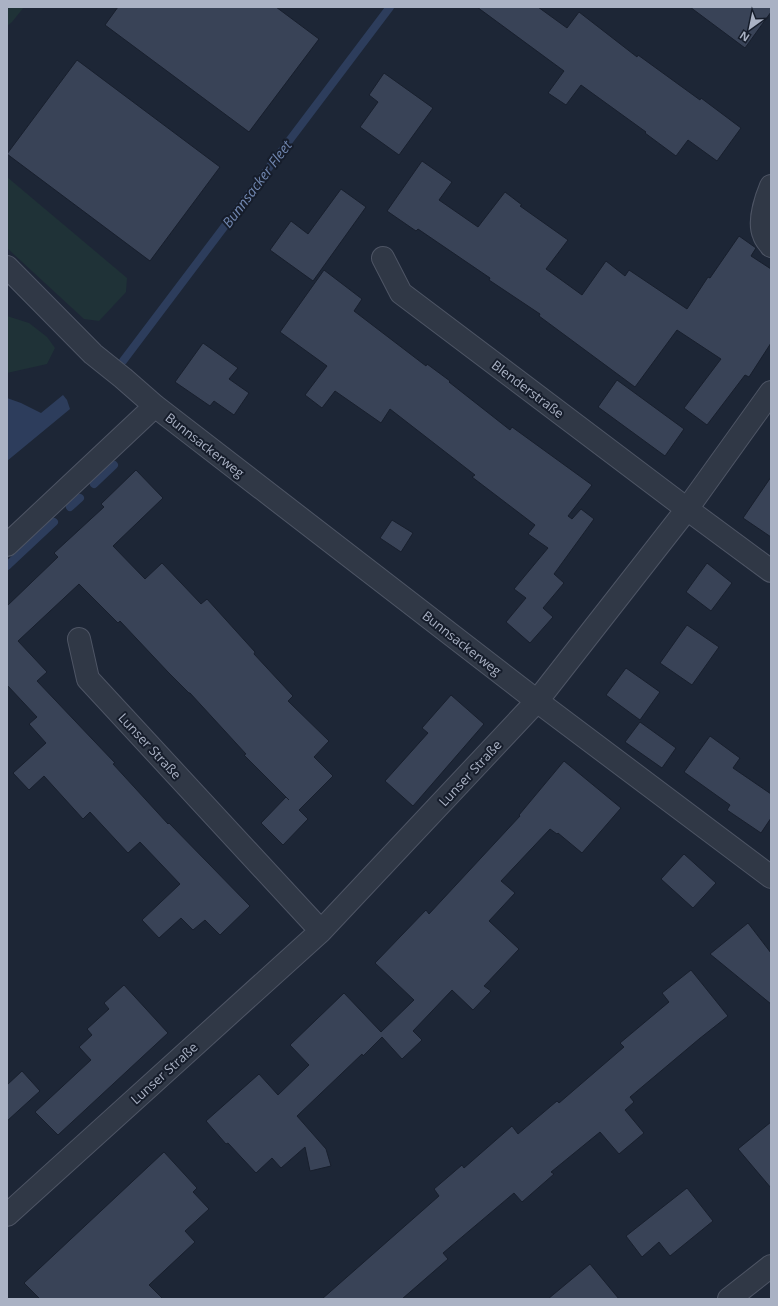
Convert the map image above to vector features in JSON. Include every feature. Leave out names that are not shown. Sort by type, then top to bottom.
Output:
[{"type":"street","points":[[771,186],[765,202],[762,217],[763,235],[771,246]]},
{"type":"street","name":"Blenderstraße","points":[[383,258],[401,293],[771,571]]},
{"type":"street","name":"Bunnsackerweg","points":[[7,267],[94,354],[155,406],[537,701],[771,876]]},
{"type":"street","points":[[537,701],[687,509],[771,392]]},
{"type":"street","name":"Bunnsackerweg","points":[[7,546],[155,406]]},
{"type":"street","name":"Lunser Straße","points":[[79,639],[88,679],[321,932]]},
{"type":"street","name":"Lunser Straße","points":[[7,1215],[321,932],[537,701]]},
{"type":"street","points":[[729,1299],[771,1266]]},
{"type":"green space","points":[[7,7],[24,7],[7,26]]},
{"type":"green space","points":[[7,177],[127,278],[126,292],[99,321],[84,319],[7,248]]},
{"type":"green space","points":[[7,316],[29,323],[47,337],[55,348],[47,364],[7,373]]},
{"type":"water","points":[[63,395],[67,400],[70,409],[7,461],[7,398],[41,413]]},
{"type":"building","points":[[118,7],[276,7],[319,39],[249,132],[105,25]]},
{"type":"building","points":[[477,7],[538,7],[567,28],[579,12],[637,57],[638,55],[700,100],[701,98],[741,128],[717,161],[688,140],[676,156],[645,133],[646,132],[581,85],[566,105],[548,93],[564,71]]},
{"type":"building","points":[[690,7],[771,7],[771,12],[745,48]]},
{"type":"building","points":[[77,60],[220,167],[150,261],[7,154]]},
{"type":"building","points":[[384,73],[433,108],[399,155],[360,127],[378,102],[369,95]]},
{"type":"building","points":[[422,161],[452,182],[439,200],[478,227],[505,192],[522,205],[520,206],[568,240],[546,269],[582,295],[606,261],[625,276],[629,270],[687,309],[708,277],[710,278],[739,236],[756,248],[751,256],[771,269],[771,343],[749,377],[745,375],[707,425],[684,408],[721,359],[677,330],[635,387],[539,316],[540,314],[489,280],[490,278],[418,229],[416,231],[387,211]]},
{"type":"building","points":[[341,189],[366,207],[313,281],[270,250],[291,221],[308,234]]},
{"type":"building","points":[[324,270],[362,299],[354,311],[426,366],[427,364],[450,381],[449,382],[510,430],[512,427],[592,485],[568,516],[572,519],[581,509],[594,519],[554,574],[564,583],[543,608],[553,617],[530,643],[506,622],[526,598],[514,589],[548,548],[528,534],[535,525],[472,477],[475,475],[390,409],[381,423],[335,391],[322,408],[305,395],[327,366],[280,332]]},
{"type":"building","points":[[203,343],[238,368],[229,379],[249,393],[234,415],[214,401],[210,406],[175,382]]},
{"type":"building","points":[[617,380],[684,429],[665,456],[598,407]]},
{"type":"building","points":[[136,470],[163,498],[113,546],[145,579],[162,563],[201,604],[207,599],[255,652],[254,654],[293,696],[288,701],[329,741],[314,757],[333,776],[299,810],[308,819],[283,845],[261,823],[286,797],[244,755],[246,754],[190,693],[120,621],[118,623],[79,584],[18,641],[47,672],[37,681],[115,763],[113,764],[168,824],[169,823],[250,906],[220,935],[205,920],[193,930],[181,918],[159,938],[142,920],[180,884],[140,842],[128,853],[90,812],[83,819],[44,776],[29,790],[13,773],[46,743],[29,724],[37,717],[7,685],[7,606],[58,557],[54,553],[104,507],[101,504]]},
{"type":"building","points":[[771,477],[771,537],[743,518]]},
{"type":"building","points":[[392,520],[413,533],[401,552],[380,538]]},
{"type":"building","points":[[707,563],[732,583],[711,611],[686,592]]},
{"type":"building","points":[[687,625],[719,647],[692,685],[660,663]]},
{"type":"building","points":[[626,668],[660,692],[640,720],[606,695]]},
{"type":"building","points":[[451,695],[484,724],[413,806],[385,781],[428,733],[422,728]]},
{"type":"building","points":[[640,722],[676,748],[662,768],[625,742]]},
{"type":"building","points":[[710,736],[740,758],[733,768],[771,794],[771,818],[761,833],[727,810],[730,805],[684,772]]},
{"type":"building","points":[[564,761],[621,808],[582,853],[558,833],[557,834],[550,829],[501,881],[515,893],[489,921],[519,949],[484,986],[491,991],[473,1010],[452,990],[413,1031],[422,1040],[402,1059],[382,1037],[297,1116],[326,1149],[331,1166],[310,1171],[305,1147],[281,1168],[272,1158],[256,1173],[228,1143],[226,1144],[206,1121],[259,1074],[278,1095],[309,1065],[290,1045],[344,993],[381,1032],[414,1000],[375,963],[426,910],[429,914],[520,816],[519,815]]},
{"type":"building","points":[[684,854],[716,883],[693,908],[661,879]]},
{"type":"building","points":[[748,923],[771,953],[771,1004],[710,954]]},
{"type":"building","points":[[691,970],[728,1016],[630,1097],[634,1102],[625,1110],[644,1133],[619,1154],[600,1132],[551,1172],[554,1174],[522,1202],[514,1193],[443,1253],[448,1259],[402,1299],[322,1299],[439,1196],[434,1189],[462,1165],[464,1168],[512,1126],[518,1134],[557,1101],[559,1103],[624,1047],[620,1043],[669,1002],[662,993]]},
{"type":"building","points":[[124,985],[168,1033],[58,1135],[35,1112],[91,1060],[79,1047],[92,1035],[87,1029],[109,1009],[104,1003]]},
{"type":"building","points":[[22,1071],[40,1091],[7,1121],[7,1085]]},
{"type":"building","points":[[771,1122],[771,1188],[738,1149]]},
{"type":"building","points":[[164,1152],[197,1188],[193,1192],[209,1209],[185,1231],[195,1242],[149,1285],[163,1299],[40,1299],[24,1283]]},
{"type":"building","points":[[687,1188],[713,1221],[670,1256],[659,1242],[642,1257],[626,1236]]},
{"type":"building","points":[[590,1264],[619,1299],[548,1299]]},
{"type":"waterway","name":"Bunnsacker Fleet","points":[[123,361],[390,7]]},
{"type":"waterway","points":[[94,484],[114,465]]},
{"type":"waterway","points":[[70,507],[80,498]]},
{"type":"waterway","points":[[7,566],[54,522]]}]
